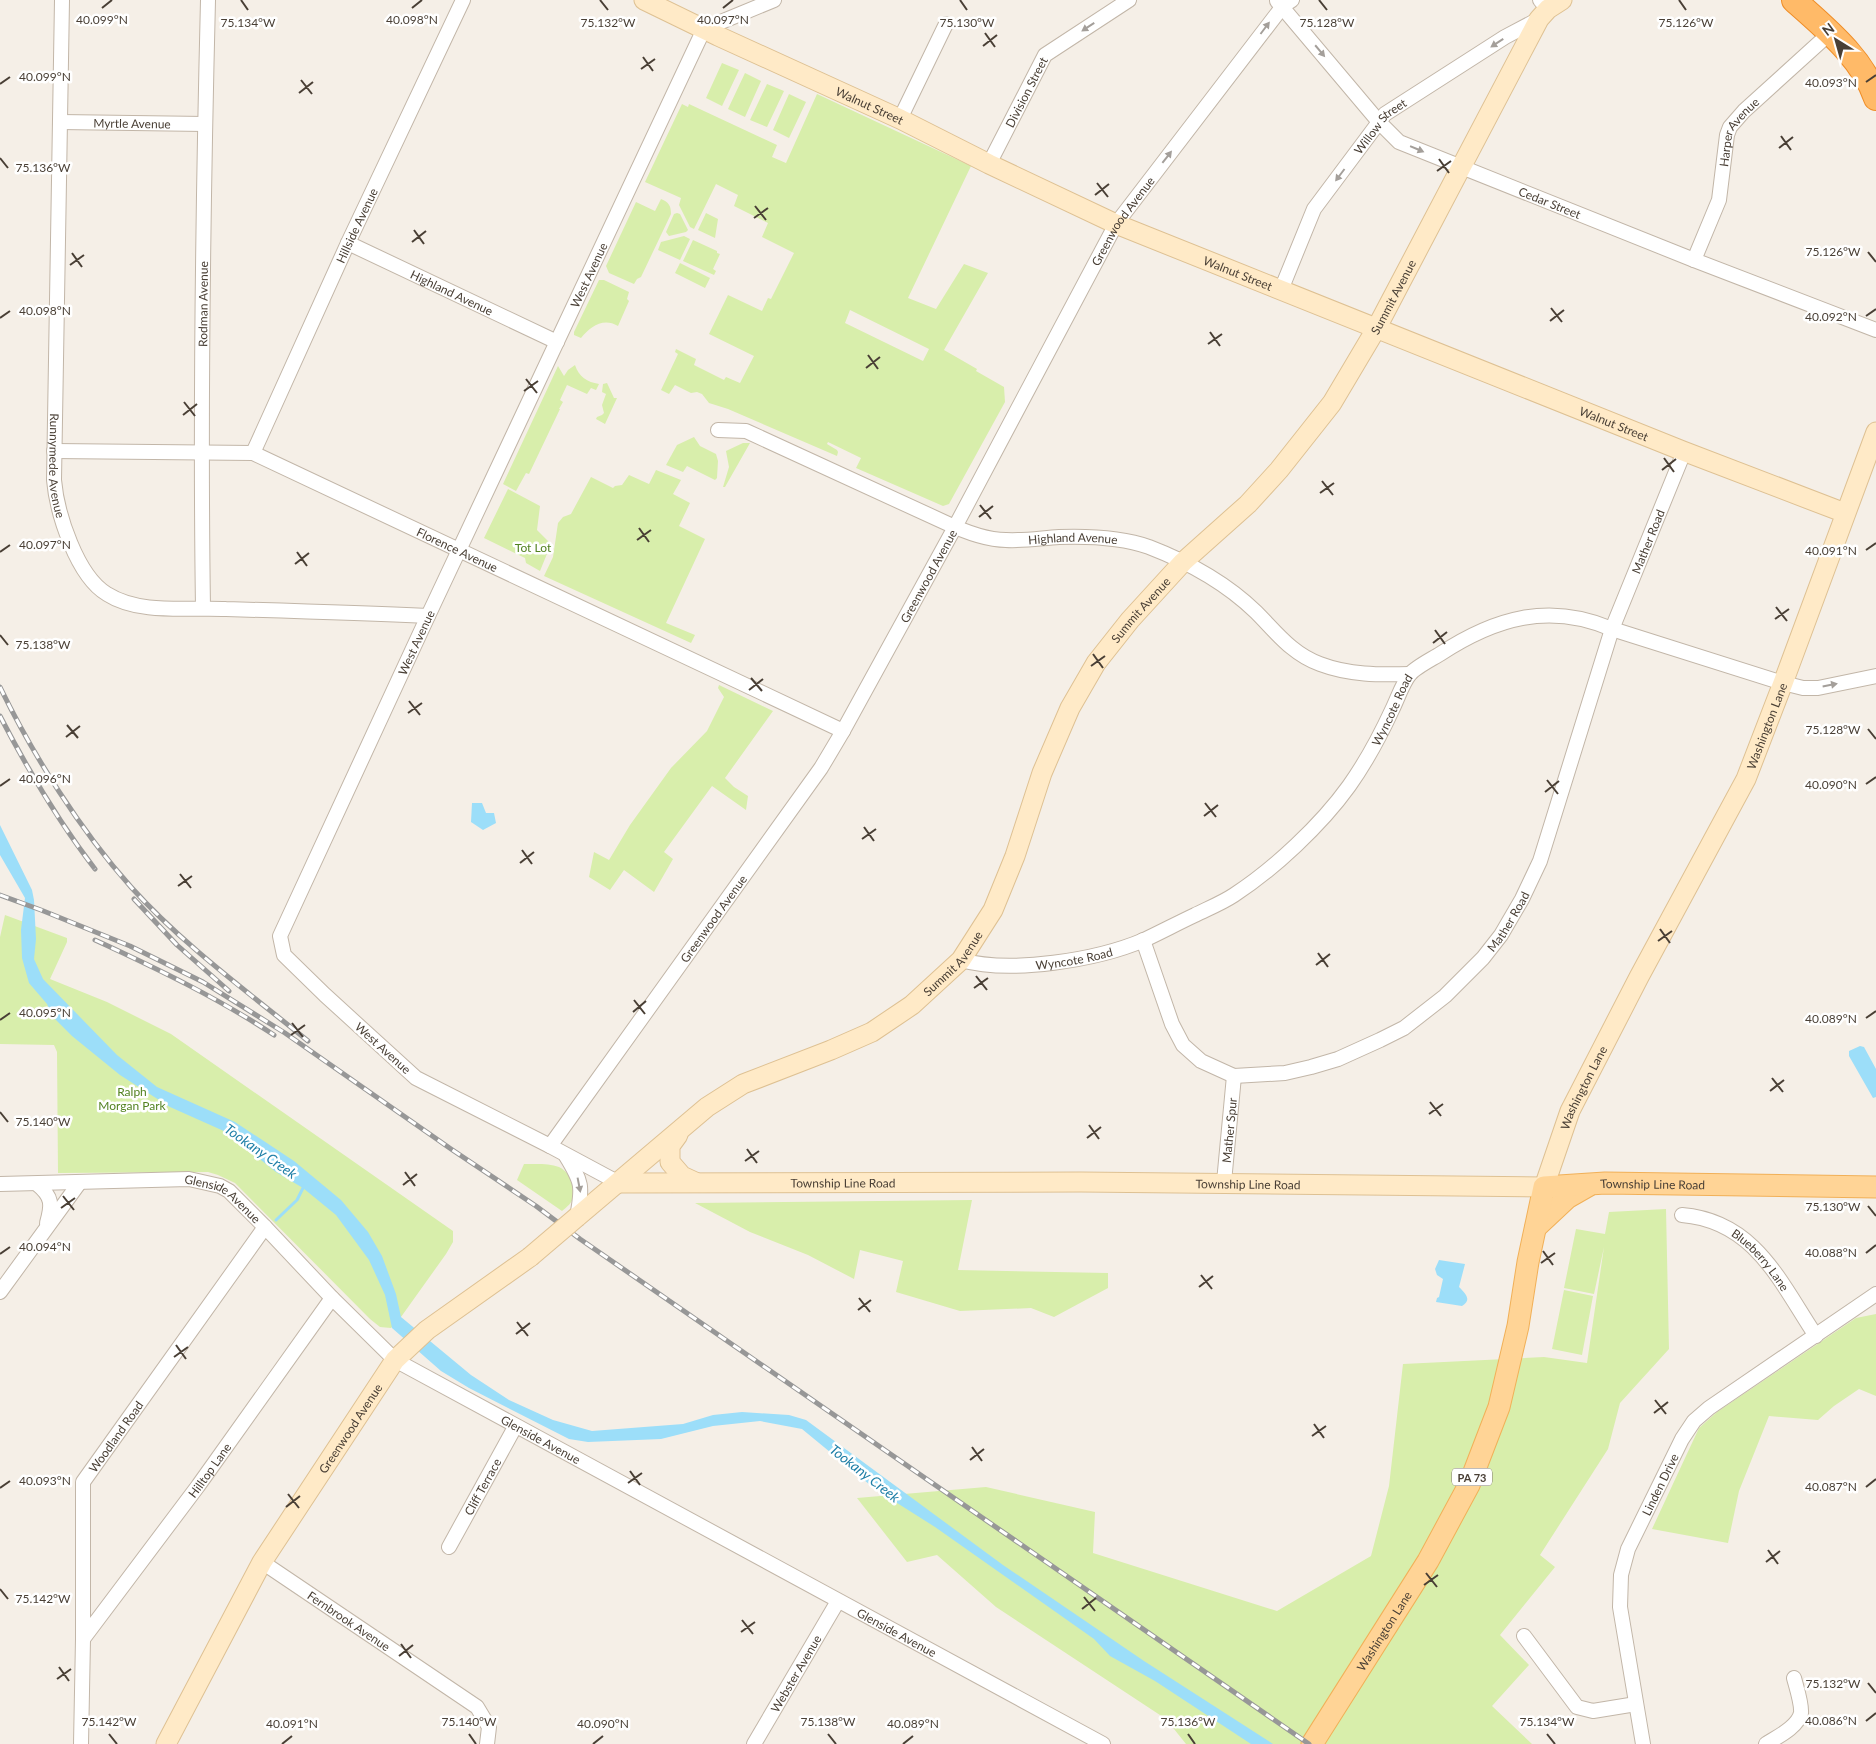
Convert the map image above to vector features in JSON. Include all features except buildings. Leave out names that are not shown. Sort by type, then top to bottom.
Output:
[{"type":"highway","points":[[1794,0],[1848,52],[1876,98]]},
{"type":"main road","name":"Township Line Road","points":[[1544,1187],[1591,1184],[1876,1187]]},
{"type":"main road","points":[[1536,1227],[1567,1198],[1591,1184]]},
{"type":"main road","name":"Washington Lane","points":[[1312,1744],[1428,1561],[1469,1485],[1499,1407],[1518,1326],[1544,1187]]},
{"type":"street","name":"Runnymede Avenue","points":[[62,0],[54,480],[56,501],[78,558],[90,580],[106,594],[126,603],[145,608],[203,608],[428,616]]},
{"type":"street","name":"Rodman Avenue","points":[[203,608],[202,452],[208,0]]},
{"type":"street","name":"Hillside Avenue","points":[[253,453],[348,243],[463,0]]},
{"type":"street","name":"Walnut Street","points":[[644,0],[900,119],[1116,224],[1684,452],[1845,513]]},
{"type":"street","points":[[704,29],[774,0]]},
{"type":"street","name":"Division Street","points":[[990,164],[1045,55],[1129,0]]},
{"type":"street","name":"Cedar Street","points":[[1284,2],[1379,122],[1399,142],[1694,260],[1876,330]]},
{"type":"street","name":"Greenwood Avenue","points":[[550,1146],[821,768],[954,527],[1116,224],[1284,2]]},
{"type":"street","name":"Willow Street","points":[[1281,290],[1314,209],[1386,114],[1505,37],[1547,7]]},
{"type":"street","name":"Summit Avenue","points":[[619,1183],[707,1107],[742,1084],[872,1032],[912,1005],[961,960],[993,910],[1015,856],[1038,782],[1070,708],[1096,663],[1183,562],[1248,504],[1283,466],[1332,403],[1376,329],[1547,7]]},
{"type":"street","points":[[900,119],[946,24]]},
{"type":"street","name":"West Avenue","points":[[619,1183],[416,1078],[284,955],[280,936],[704,29]]},
{"type":"street","name":"Harper Avenue","points":[[1694,260],[1718,200],[1727,136],[1730,127],[1744,110],[1830,33]]},
{"type":"street","name":"Myrtle Avenue","points":[[60,122],[205,124]]},
{"type":"street","name":"Highland Avenue","points":[[348,243],[558,342]]},
{"type":"street","name":"Highland Avenue","points":[[718,430],[746,431],[954,527],[976,534],[1004,540],[1061,537],[1116,539],[1147,547],[1193,566],[1226,588],[1255,612],[1286,645],[1318,664],[1342,671],[1366,674],[1410,674]]},
{"type":"street","name":"Washington Lane","points":[[1544,1187],[1570,1111],[1746,779],[1876,432]]},
{"type":"street","name":"Florence Avenue","points":[[54,451],[253,453],[843,731]]},
{"type":"street","name":"Mather Road","points":[[1143,940],[1172,1024],[1183,1045],[1200,1061],[1234,1076],[1285,1073],[1338,1058],[1404,1028],[1445,996],[1483,958],[1501,934],[1522,899],[1540,861],[1612,629],[1684,452]]},
{"type":"street","name":"Wyncote Road","points":[[961,960],[976,964],[1024,965],[1092,956],[1143,940],[1233,896],[1273,865],[1318,823],[1349,786],[1369,753],[1410,674],[1473,634],[1491,626],[1519,618],[1546,615],[1572,616],[1803,688],[1818,688],[1876,676]]},
{"type":"street","name":"Mather Spur","points":[[1224,1182],[1234,1076]]},
{"type":"street","points":[[680,1131],[670,1146],[670,1162],[682,1176],[695,1182]]},
{"type":"street","points":[[565,1155],[580,1182],[581,1194],[577,1217]]},
{"type":"street","name":"Glenside Avenue","points":[[0,1184],[189,1179],[211,1182],[228,1191],[265,1226],[332,1298],[395,1360],[515,1427],[838,1600],[1099,1743]]},
{"type":"street","points":[[0,1292],[80,1182]]},
{"type":"street","name":"Township Line Road","points":[[619,1183],[1224,1182],[1544,1187]]},
{"type":"street","name":"Greenwood Avenue","points":[[166,1744],[262,1562],[395,1360],[427,1330],[530,1257],[619,1183]]},
{"type":"street","points":[[37,1184],[46,1191],[51,1207],[46,1229]]},
{"type":"street","name":"Blueberry Lane","points":[[1682,1215],[1696,1216],[1715,1222],[1750,1242],[1764,1258],[1816,1336]]},
{"type":"street","name":"Woodland Road","points":[[81,1744],[83,1482],[265,1226]]},
{"type":"street","name":"Linden Drive","points":[[1643,1744],[1619,1599],[1621,1575],[1628,1549],[1682,1439],[1688,1428],[1704,1412],[1876,1294]]},
{"type":"street","name":"Hilltop Lane","points":[[83,1639],[198,1486],[332,1298]]},
{"type":"street","points":[[1857,1307],[1876,1307]]},
{"type":"street","name":"Cliff Terrace","points":[[449,1547],[515,1427]]},
{"type":"street","name":"Fernbrook Avenue","points":[[262,1562],[477,1707],[489,1727],[487,1744]]},
{"type":"street","name":"Webster Avenue","points":[[754,1744],[838,1600]]},
{"type":"street","points":[[1524,1636],[1576,1707],[1593,1711],[1636,1704]]},
{"type":"street","points":[[1766,1744],[1791,1727],[1801,1712],[1794,1678]]},
{"type":"green space","points":[[722,63],[739,70],[722,106],[706,98]]},
{"type":"green space","points":[[745,73],[761,81],[745,117],[728,109]]},
{"type":"green space","points":[[767,84],[784,91],[767,127],[750,120]]},
{"type":"green space","points":[[789,94],[806,102],[789,138],[773,130]]},
{"type":"green space","points":[[817,94],[971,166],[908,298],[936,309],[964,264],[988,273],[944,350],[1004,387],[1005,402],[949,504],[943,506],[856,468],[861,458],[828,442],[827,444],[837,450],[837,456],[728,409],[709,403],[702,394],[697,392],[691,393],[675,385],[669,394],[661,390],[678,354],[675,352],[676,349],[696,359],[694,365],[724,380],[726,377],[740,383],[754,356],[709,334],[728,295],[762,311],[768,298],[771,299],[794,253],[762,237],[768,223],[734,206],[738,195],[716,184],[694,229],[690,227],[679,205],[681,198],[645,182],[682,104],[688,107],[689,104],[777,145],[772,157],[786,163]],"holes":[[[850,310],[929,349],[923,361],[845,323]]]},
{"type":"green space","points":[[661,199],[669,205],[671,214],[641,277],[634,284],[609,273],[606,266],[636,202],[655,211]]},
{"type":"green space","points":[[706,213],[718,219],[715,238],[698,230]]},
{"type":"green space","points":[[674,214],[680,214],[688,230],[669,236],[666,232]]},
{"type":"green space","points":[[684,236],[690,239],[680,260],[658,250],[661,242]]},
{"type":"green space","points":[[693,240],[720,254],[713,269],[716,271],[714,275],[683,261]]},
{"type":"green space","points":[[680,263],[710,278],[705,288],[675,273]]},
{"type":"green space","points":[[599,280],[604,280],[629,292],[627,299],[629,301],[618,326],[612,323],[597,324],[581,338],[574,335],[574,332]]},
{"type":"green space","points":[[575,365],[584,378],[599,384],[596,390],[591,388],[587,394],[567,385],[560,400],[563,402],[529,474],[526,473],[516,491],[503,484],[558,366],[564,376]]},
{"type":"green space","points":[[607,383],[614,398],[617,398],[605,424],[596,419],[604,413],[602,405],[606,394],[602,392],[603,384]]},
{"type":"green space","points":[[694,437],[700,446],[716,454],[718,461],[717,478],[715,480],[687,466],[683,472],[666,465],[677,445]]},
{"type":"green space","points":[[743,443],[750,443],[725,487],[723,487],[729,467],[726,451]]},
{"type":"green space","points":[[656,470],[681,480],[673,494],[690,503],[679,526],[705,539],[666,623],[695,635],[691,643],[544,576],[553,557],[558,523],[563,517],[571,514],[591,477],[613,488],[622,485],[629,475],[649,484]]},
{"type":"green space","name":"Tot Lot","points":[[508,489],[540,506],[537,530],[551,544],[540,571],[526,563],[525,558],[484,538]]},
{"type":"green space","points":[[719,685],[773,711],[725,778],[734,787],[748,796],[746,810],[712,786],[664,852],[673,859],[654,892],[624,870],[610,890],[589,877],[594,852],[609,860],[630,825],[671,768],[707,731],[724,697],[718,688]]},
{"type":"green space","name":"Ralph Morgan Park","points":[[5,915],[67,938],[67,942],[50,979],[107,1002],[171,1034],[453,1231],[453,1242],[446,1254],[391,1328],[380,1327],[370,1319],[235,1183],[218,1175],[208,1172],[58,1173],[57,1052],[54,1045],[0,1044],[0,937]]},
{"type":"green space","points":[[524,1164],[551,1165],[559,1167],[566,1172],[571,1179],[575,1192],[569,1205],[562,1211],[517,1180]]},
{"type":"green space","points":[[972,1200],[958,1270],[1108,1273],[1108,1288],[1054,1317],[1031,1308],[960,1311],[896,1292],[903,1261],[860,1250],[854,1279],[808,1255],[750,1232],[695,1203]]},
{"type":"green space","points":[[1666,1209],[1669,1349],[1620,1403],[1608,1449],[1540,1555],[1555,1567],[1500,1635],[1529,1665],[1492,1706],[1532,1744],[1186,1744],[1166,1719],[996,1607],[937,1555],[907,1562],[857,1498],[986,1487],[1095,1512],[1093,1553],[1277,1611],[1371,1556],[1389,1486],[1403,1364],[1544,1357],[1587,1363],[1604,1247],[1594,1294],[1564,1288],[1576,1229],[1605,1234],[1609,1212]]},
{"type":"green space","points":[[1564,1290],[1593,1296],[1582,1355],[1552,1349]]},
{"type":"green space","points":[[1876,1314],[1876,1396],[1859,1389],[1834,1406],[1818,1420],[1769,1416],[1739,1491],[1728,1543],[1652,1529],[1699,1428],[1717,1412],[1856,1318]]},
{"type":"water","points":[[472,803],[482,803],[486,813],[494,813],[496,823],[483,830],[471,822]]},
{"type":"water","name":"Tookany Creek","points":[[0,825],[32,890],[36,939],[34,959],[43,979],[117,1055],[157,1087],[235,1122],[294,1161],[341,1200],[368,1232],[382,1256],[396,1294],[401,1317],[471,1375],[509,1400],[553,1420],[592,1431],[683,1424],[713,1415],[742,1412],[789,1415],[806,1420],[1003,1565],[1144,1661],[1273,1744],[1251,1744],[1155,1681],[1110,1656],[1094,1639],[935,1527],[875,1489],[802,1429],[760,1421],[713,1426],[661,1439],[588,1442],[569,1439],[469,1388],[441,1371],[392,1328],[385,1295],[369,1260],[336,1215],[303,1188],[276,1172],[226,1132],[170,1107],[120,1075],[72,1036],[52,1016],[47,1004],[29,983],[22,958],[21,930],[25,898],[0,855]]},
{"type":"water","points":[[1860,1046],[1864,1047],[1876,1069],[1876,1097],[1873,1098],[1849,1056],[1849,1051]]},
{"type":"water","points":[[1439,1260],[1465,1264],[1459,1287],[1466,1295],[1467,1301],[1462,1306],[1436,1302],[1443,1279],[1437,1275],[1435,1269]]},
{"type":"waterway","points":[[276,1220],[297,1200],[304,1186]]},
{"type":"railway","points":[[0,687],[27,739],[76,817],[131,887],[172,929],[308,1041]]},
{"type":"railway","points":[[0,716],[44,795],[95,869]]},
{"type":"railway","points":[[0,895],[130,946],[203,982],[285,1033],[1309,1744]]},
{"type":"railway","points":[[134,899],[177,945],[229,991]]},
{"type":"railway","points":[[95,940],[186,984],[231,1008],[274,1035]]}]
